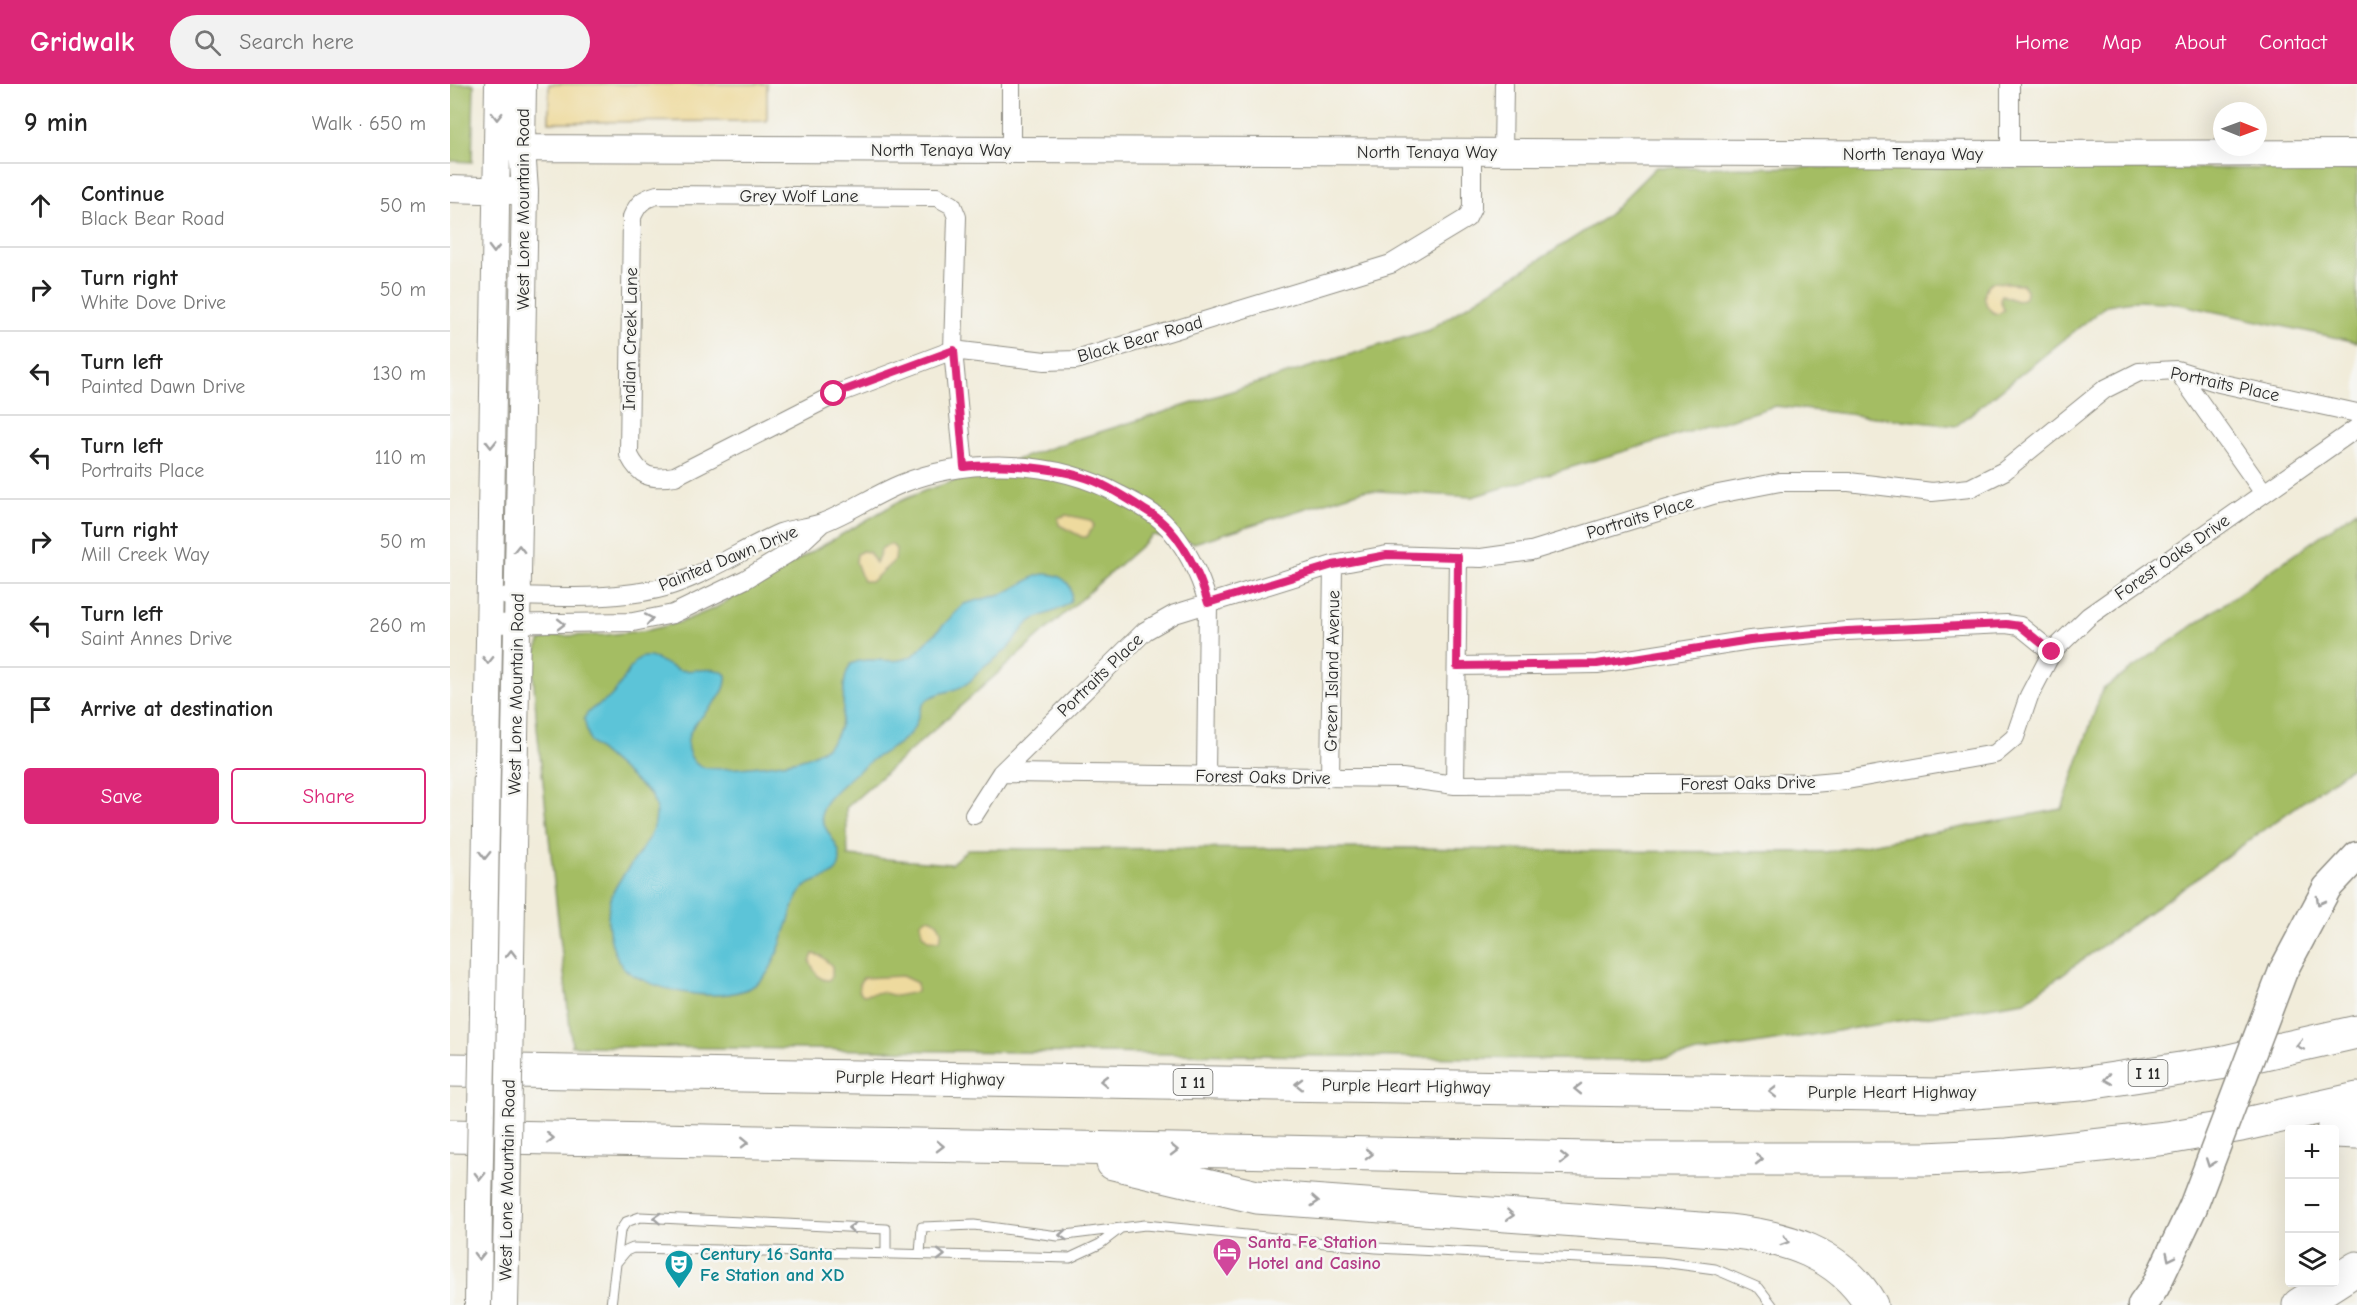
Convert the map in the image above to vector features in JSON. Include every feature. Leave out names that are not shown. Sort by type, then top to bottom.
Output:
[{"type":"highway","name":"Purple Heart Highway","points":[[450,1070],[1936,1095],[2081,1084],[2220,1063],[2357,1032]]},
{"type":"highway","points":[[450,1136],[1640,1159],[1926,1159],[2008,1155],[2167,1138],[2241,1125],[2357,1099]]},
{"type":"highway","points":[[2241,1125],[2285,1128]]},
{"type":"highway","points":[[2339,1131],[2357,1132]]},
{"type":"highway","points":[[1053,1148],[1257,1197],[1767,1235],[1803,1247],[1837,1267],[1871,1305]]},
{"type":"highway","points":[[2299,1305],[2357,1268]]},
{"type":"main road","name":"West Lone Mountain Road","points":[[478,1305],[498,84]]},
{"type":"main road","name":"West Lone Mountain Road","points":[[506,1305],[525,191],[522,148],[523,84]]},
{"type":"main road","name":"North Tenaya Way","points":[[497,148],[2010,154],[2357,153]]},
{"type":"main road","points":[[450,189],[525,191]]},
{"type":"main road","points":[[2142,1305],[2155,1287],[2193,1207],[2283,971],[2327,888],[2357,856]]},
{"type":"street","points":[[1011,84],[1011,151]]},
{"type":"street","points":[[1503,152],[1504,84]]},
{"type":"street","points":[[2010,84],[2010,154]]},
{"type":"street","name":"Black Bear Road","points":[[646,476],[657,479],[675,476],[834,394],[954,350],[1046,361],[1076,360],[1391,264],[1467,218],[1472,208],[1472,152]]},
{"type":"street","name":"Grey Wolf Lane","points":[[644,199],[657,195],[937,197],[952,205],[957,217],[954,350]]},
{"type":"street","name":"Indian Creek Lane","points":[[644,199],[637,206],[632,217],[629,455],[634,466],[646,476]]},
{"type":"street","points":[[954,350],[964,467]]},
{"type":"street","points":[[2177,370],[2264,493]]},
{"type":"street","name":"Portraits Place","points":[[974,815],[1001,773],[1145,631],[1175,614],[1333,565],[1387,555],[1481,558],[1531,551],[1713,495],[1780,482],[1849,482],[1932,492],[1970,488],[2004,471],[2105,389],[2139,372],[2177,370],[2219,383],[2357,413]]},
{"type":"street","name":"Forest Oaks Drive","points":[[1001,773],[1402,778],[1455,786],[1813,783],[1847,780],[1995,754],[2015,737],[2029,696],[2052,652],[2089,616],[2357,428]]},
{"type":"street","name":"Painted Dawn Drive","points":[[489,595],[600,595],[632,593],[666,586],[734,558],[781,533],[823,523],[902,484],[964,467],[985,464],[1015,466],[1072,475],[1106,487],[1162,521],[1186,552],[1202,581],[1208,603],[1206,776]]},
{"type":"street","name":"Painted Dawn Drive","points":[[488,624],[633,622],[673,614],[746,579],[783,557],[823,523]]},
{"type":"street","points":[[1455,786],[1458,557]]},
{"type":"street","name":"Green Island Avenue","points":[[1330,778],[1333,565]]},
{"type":"street","points":[[1457,666],[1597,664],[1750,640],[1825,633],[2006,624],[2020,626],[2052,652]]},
{"type":"lane","points":[[611,1305],[620,1231],[626,1221],[639,1217],[886,1229],[886,1254]]},
{"type":"lane","points":[[920,1254],[922,1227],[974,1225],[1058,1236],[1145,1226],[1376,1248],[1662,1262],[1715,1269],[1759,1288],[1772,1305]]},
{"type":"lane","points":[[616,1263],[626,1251],[633,1248],[1070,1258],[1100,1244],[1121,1228]]},
{"type":"green space","points":[[450,84],[474,84],[472,162],[450,161]]},
{"type":"green space","points":[[1656,167],[2357,169],[2357,342],[2169,302],[2132,301],[2107,305],[1956,426],[1775,406],[1472,497],[1364,490],[1194,543],[1153,535],[846,808],[848,856],[951,864],[968,849],[1421,848],[1826,852],[2062,809],[2102,690],[2357,510],[2357,763],[2025,1001],[1667,1058],[1624,1060],[572,1046],[537,728],[533,669],[535,654],[541,640],[553,636],[605,635],[649,630],[681,622],[715,608],[896,503],[924,491],[1074,440],[1429,330],[1605,218]]},
{"type":"sand","points":[[549,84],[767,84],[767,121],[549,122]]},
{"type":"sand","points":[[1992,282],[2022,284],[2026,290],[2025,298],[2017,301],[2002,295],[2000,299],[2004,310],[1998,314],[1993,312],[1985,300],[1986,290]]},
{"type":"sand","points":[[1066,515],[1090,520],[1094,525],[1087,537],[1082,537],[1059,525],[1058,518]]},
{"type":"sand","points":[[891,544],[896,549],[895,560],[872,581],[863,581],[856,562],[857,554],[862,551],[869,552],[876,563],[882,548]]},
{"type":"sand","points":[[926,918],[934,920],[941,929],[939,941],[928,940],[922,934],[921,922]]},
{"type":"sand","points":[[813,954],[821,956],[832,966],[832,976],[829,980],[822,979],[815,972],[810,962]]},
{"type":"sand","points":[[902,976],[917,983],[917,992],[896,996],[881,992],[863,995],[859,991],[863,978]]},
{"type":"water","points":[[1051,574],[1066,581],[1071,590],[1070,602],[1030,622],[1001,655],[965,685],[928,699],[922,706],[908,736],[872,760],[831,796],[824,806],[822,815],[823,823],[837,847],[840,856],[839,865],[833,874],[812,882],[800,893],[774,961],[760,981],[740,992],[716,995],[692,994],[650,983],[634,976],[623,967],[612,943],[608,925],[609,907],[616,886],[651,835],[656,808],[650,794],[590,742],[584,719],[592,709],[613,694],[638,659],[648,657],[679,670],[716,670],[726,675],[725,686],[720,695],[698,720],[688,739],[689,753],[699,766],[739,768],[799,760],[826,747],[837,733],[843,712],[844,682],[851,664],[867,660],[899,660],[914,655],[964,604],[1005,593],[1038,575]]},
{"type":"place","name":"Santa Fe Station Hotel and Casino","points":[[1227,1278]]},
{"type":"place","name":"Century 16 Santa Fe Station and XD","points":[[679,1290]]},
{"type":"route","points":[[834,394],[954,350],[964,467],[985,464],[1015,466],[1072,475],[1097,482],[1162,521],[1186,552],[1202,581],[1208,603],[1333,565],[1387,555],[1458,557],[1457,666],[1597,664],[1750,640],[1847,631],[2006,624],[2020,626],[2052,652]]}]
